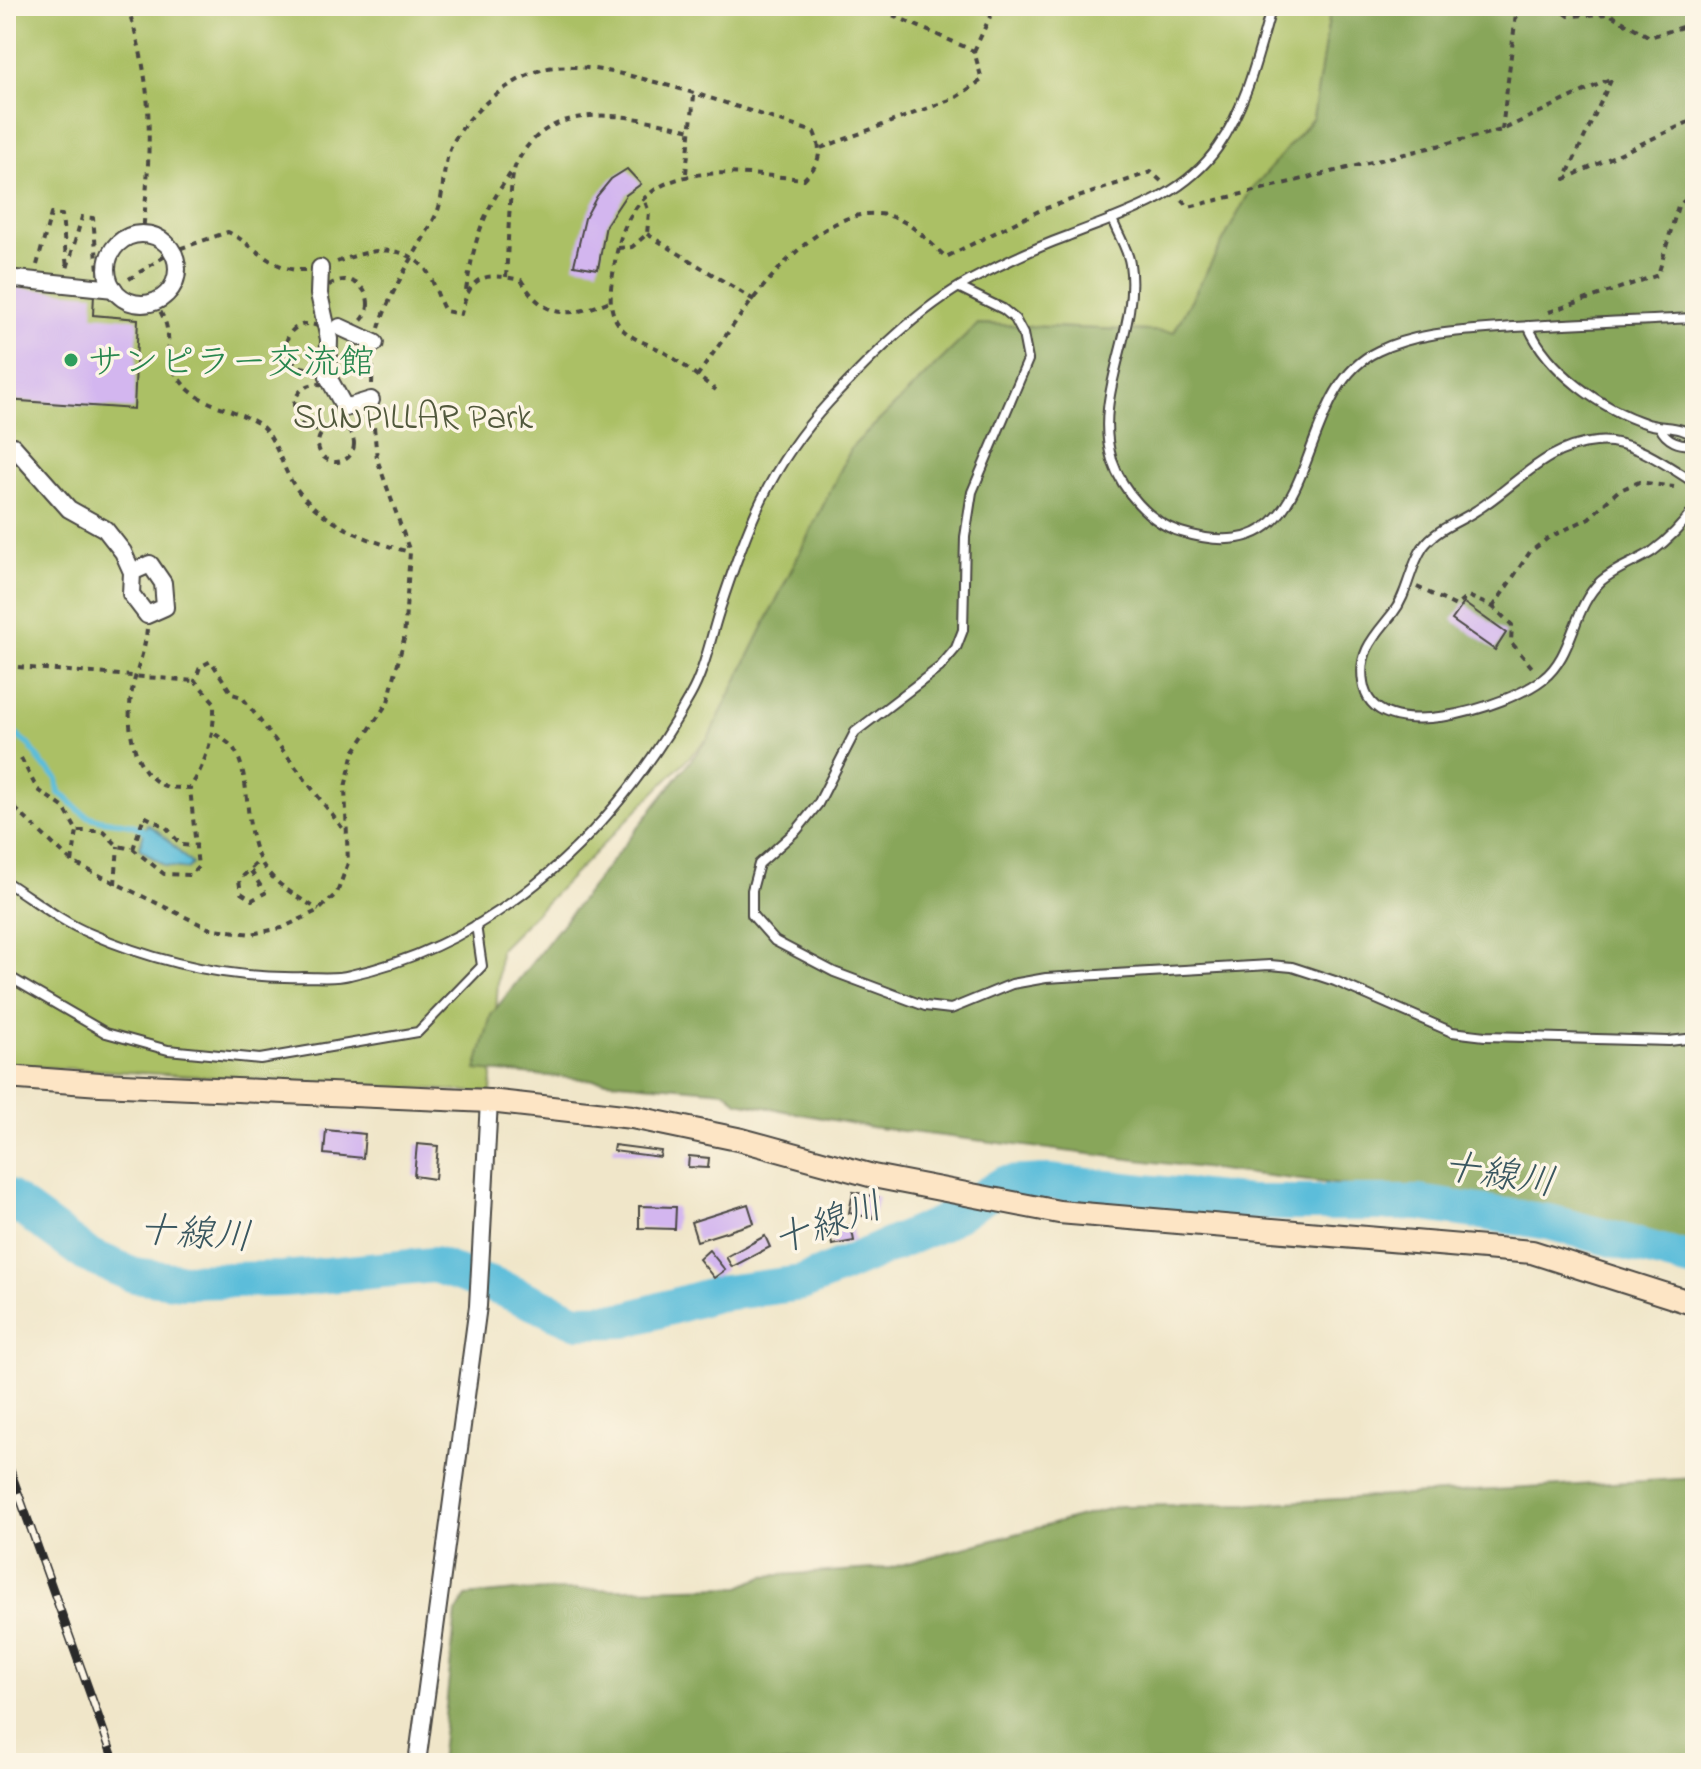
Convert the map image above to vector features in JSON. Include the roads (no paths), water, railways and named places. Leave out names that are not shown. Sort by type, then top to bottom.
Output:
[{"type":"street","points":[[8,275],[31,282],[107,289],[132,302],[155,301],[165,295],[177,275],[173,251],[155,236],[143,234],[122,240],[108,257],[107,289]]},
{"type":"street","points":[[320,268],[320,307],[334,333],[328,377],[345,408],[371,400]]},
{"type":"street","points":[[334,333],[375,343]]},
{"type":"street","points":[[6,445],[13,446],[69,509],[105,529],[132,572],[131,594],[147,615],[165,607],[163,583],[150,564],[132,572]]},
{"type":"street","points":[[6,1077],[116,1085],[489,1101],[632,1117],[742,1140],[873,1176],[1059,1212],[1532,1252],[1695,1304]]},
{"type":"street","points":[[417,1763],[478,1306],[489,1101]]},
{"type":"lane","points":[[6,882],[86,932],[177,964],[260,978],[345,977],[432,951],[510,905],[583,843],[644,771],[693,691],[744,535],[769,481],[838,394],[893,339],[960,288],[1061,238],[1152,204],[1188,180],[1217,150],[1238,113],[1272,6]]},
{"type":"lane","points":[[1112,219],[1130,263],[1128,302],[1105,428],[1113,462],[1126,488],[1150,514],[1176,531],[1205,539],[1257,533],[1279,518],[1296,490],[1331,400],[1348,375],[1375,352],[1407,340],[1455,331],[1695,318]]},
{"type":"lane","points":[[960,288],[1003,309],[1015,319],[1023,334],[1028,360],[972,492],[965,537],[963,630],[956,648],[940,667],[855,732],[818,804],[797,830],[759,864],[752,890],[752,915],[775,941],[834,972],[938,1008],[951,1009],[1012,984],[1046,978],[1270,965],[1292,967],[1335,981],[1452,1032],[1485,1036],[1669,1041],[1695,1038]]},
{"type":"lane","points":[[1528,326],[1536,345],[1584,390],[1613,408],[1660,427],[1676,427],[1695,437]]},
{"type":"lane","points":[[1660,427],[1664,435],[1682,445],[1695,444]]},
{"type":"lane","points":[[1695,483],[1617,442],[1572,447],[1531,466],[1478,510],[1443,527],[1424,546],[1394,612],[1369,642],[1361,660],[1363,686],[1385,713],[1413,718],[1470,711],[1504,700],[1543,680],[1558,664],[1582,607],[1598,584],[1621,565],[1652,551],[1695,508]]},
{"type":"lane","points":[[6,975],[106,1033],[168,1050],[260,1059],[418,1032],[482,966],[476,925]]},
{"type":"water","points":[[147,824],[160,832],[192,864],[187,869],[165,866],[139,848]]},
{"type":"waterway","points":[[6,726],[30,746],[42,764],[57,778],[59,793],[80,811],[96,819],[133,825],[149,834]]},
{"type":"waterway","name":"十線川","points":[[6,1196],[87,1255],[134,1275],[181,1281],[284,1279],[434,1265],[505,1290],[576,1321],[625,1320],[716,1294],[802,1283],[940,1224],[1004,1184],[1049,1182],[1249,1203],[1419,1203],[1549,1222],[1695,1261]]},
{"type":"railway","points":[[6,1459],[115,1763]]},
{"type":"place","name":"サンピラー交流館","points":[[71,360]]},
{"type":"park label","name":"SUNPILLAR Park","points":[[413,415]]}]
